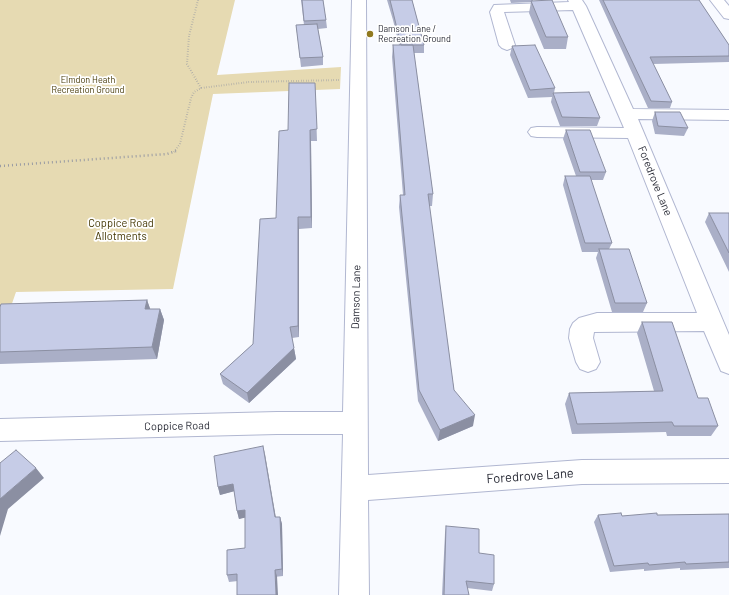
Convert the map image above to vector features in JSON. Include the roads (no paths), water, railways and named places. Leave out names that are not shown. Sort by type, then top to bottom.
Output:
[{"type":"street","name":"Damson Lane","points":[[354,595],[354,423],[359,0]]},
{"type":"street","points":[[717,0],[729,14]]},
{"type":"street","points":[[507,46],[497,12],[500,8],[577,3]]},
{"type":"street","name":"Foredrove Lane","points":[[577,3],[626,114],[729,364]]},
{"type":"street","points":[[626,114],[729,115]]},
{"type":"street","points":[[537,132],[634,133]]},
{"type":"street","points":[[588,362],[581,338],[581,329],[587,324],[597,322],[712,322]]},
{"type":"street","name":"Coppice Road","points":[[0,430],[277,423],[354,423]]},
{"type":"street","name":"Foredrove Lane","points":[[354,488],[582,472],[729,471]]},
{"type":"place","name":"Damson Lane / Recreation Ground","points":[[370,34]]},
{"type":"park label","name":"Elmdon Heath Recreation Ground","points":[[88,86]]},
{"type":"park label","name":"Coppice Road Allotments","points":[[121,229]]}]
